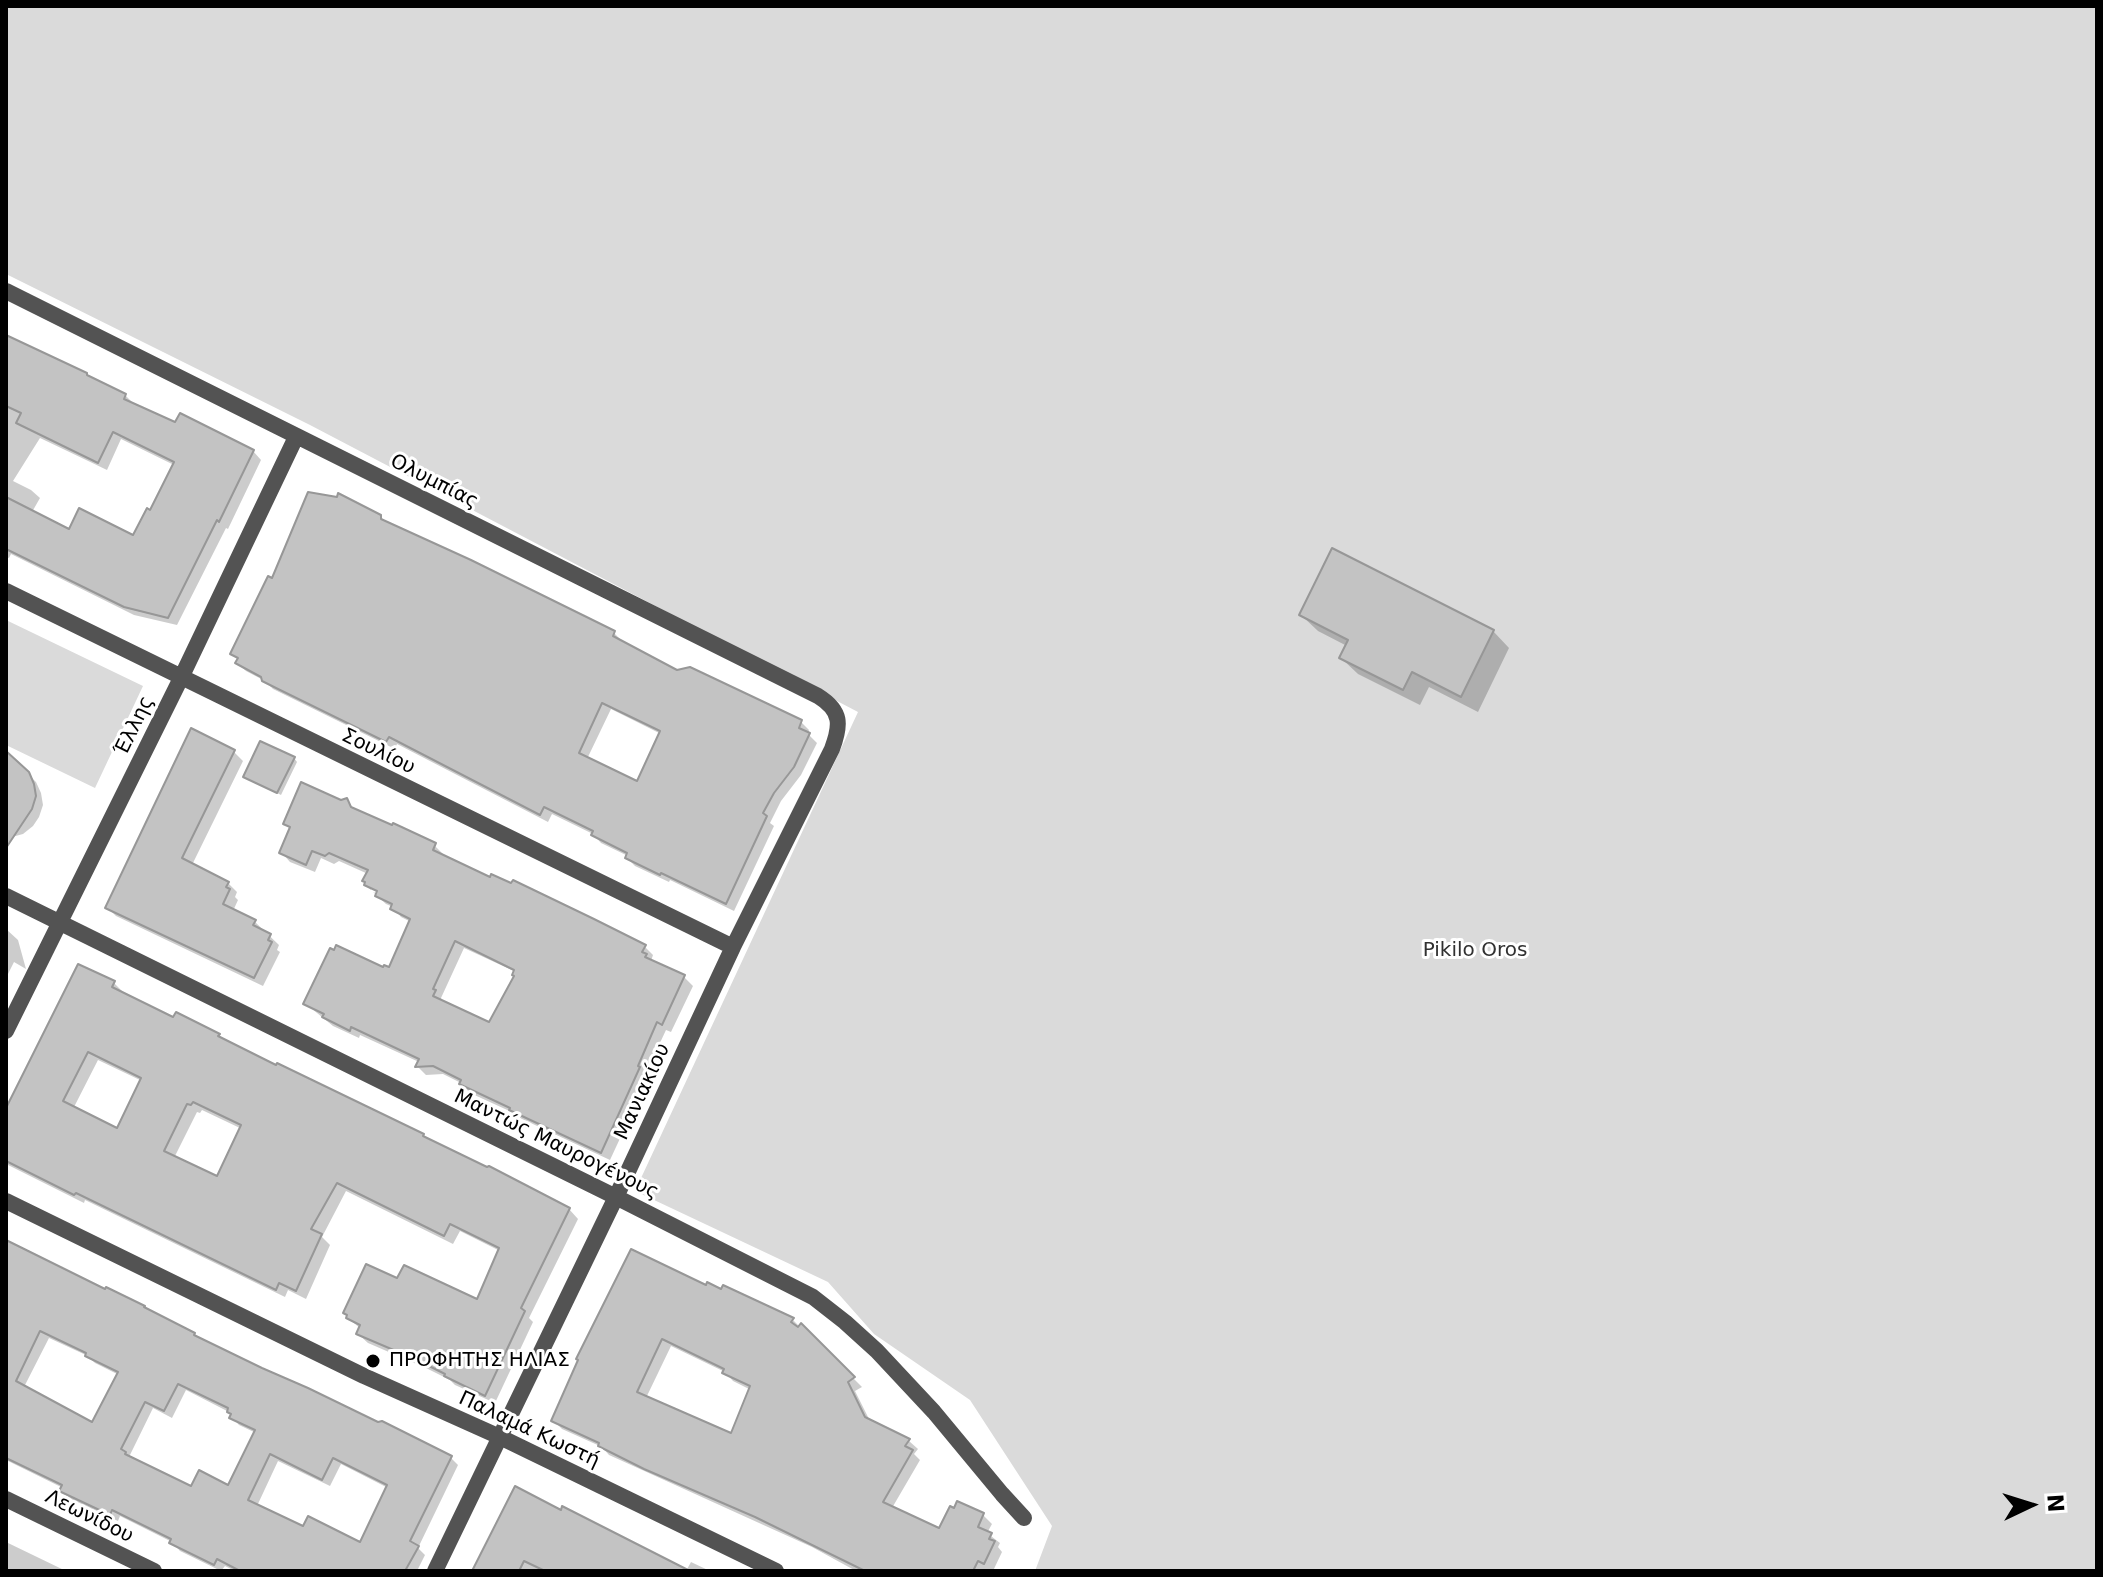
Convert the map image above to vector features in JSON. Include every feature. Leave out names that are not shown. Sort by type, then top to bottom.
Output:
[{"type":"street","name":"Ολυμπίας","points":[[6,291],[818,696],[830,703],[837,716]]},
{"type":"street","name":"Έλλης","points":[[6,1031],[296,437]]},
{"type":"street","name":"Σουλίου","points":[[6,591],[733,947]]},
{"type":"street","name":"Μανιακίου","points":[[435,1571],[733,947],[832,749],[839,731],[837,716]]},
{"type":"street","name":"Μαντώς Μαυρογένους","points":[[6,896],[813,1297],[877,1351],[934,1412],[1024,1518]]},
{"type":"street","name":"Παλαμά Κωστή","points":[[6,1201],[364,1376],[500,1437],[776,1571]]},
{"type":"street","name":"Λεωνίδου","points":[[6,1499],[154,1571]]},
{"type":"green space","name":"Pikilo Oros","points":[[6,6],[2097,6],[2097,1571],[1035,1571],[1052,1526],[970,1400],[874,1334],[828,1282],[635,1191],[858,712],[310,425],[6,274]]},
{"type":"green space","points":[[6,620],[143,686],[95,788],[6,745]]},
{"type":"building","points":[[6,335],[126,394],[124,399],[175,422],[180,413],[254,450],[168,618],[124,607],[6,549],[6,497],[69,529],[79,508],[133,535],[147,508],[150,510],[174,462],[113,432],[98,463],[16,423],[21,413],[6,406]]},
{"type":"building","points":[[308,492],[337,497],[338,493],[381,515],[381,519],[615,631],[613,636],[677,670],[690,667],[802,720],[799,728],[810,733],[794,767],[763,813],[767,816],[726,904],[625,858],[627,853],[591,835],[593,831],[544,807],[540,815],[389,737],[386,742],[276,688],[235,663],[238,658],[230,654],[268,576],[272,578]],"holes":[[[602,703],[660,731],[637,781],[579,753]]]},
{"type":"building","points":[[1332,548],[1494,630],[1461,697],[1412,672],[1403,690],[1339,658],[1348,640],[1299,615]]},
{"type":"building","points":[[191,728],[235,750],[182,858],[229,882],[226,887],[230,889],[223,904],[256,920],[253,925],[271,934],[268,940],[272,942],[254,978],[105,908]]},
{"type":"building","points":[[260,741],[295,757],[277,793],[243,777]]},
{"type":"building","points":[[6,751],[29,772],[36,796],[32,809],[6,848]]},
{"type":"building","points":[[301,782],[341,800],[347,798],[351,807],[436,843],[433,850],[490,877],[491,874],[511,883],[513,880],[646,945],[642,952],[647,954],[645,957],[685,975],[662,1025],[657,1022],[601,1153],[509,1110],[459,1084],[461,1080],[433,1066],[415,1067],[419,1059],[351,1027],[350,1031],[303,1004],[330,948],[334,950],[336,945],[389,967],[410,919],[390,909],[392,904],[375,896],[377,891],[364,885],[362,881],[368,870],[329,853],[325,856],[312,851],[306,865],[279,853],[290,827],[283,824]],"holes":[[[455,941],[514,970],[514,976],[489,1022],[433,996],[436,990],[433,989]]]},
{"type":"building","points":[[78,964],[115,981],[112,987],[173,1017],[176,1012],[276,1065],[424,1134],[570,1208],[521,1308],[525,1311],[485,1396],[417,1360],[356,1334],[360,1325],[343,1313],[366,1264],[397,1278],[404,1265],[477,1299],[499,1248],[450,1224],[444,1236],[337,1183],[311,1229],[322,1234],[296,1291],[279,1283],[276,1290],[6,1161],[6,1108]],"holes":[[[88,1052],[141,1078],[117,1128],[63,1101]],[[193,1102],[241,1125],[217,1176],[164,1151],[187,1104]]]},
{"type":"building","points":[[6,1240],[145,1306],[194,1335],[262,1368],[452,1456],[410,1541],[419,1546],[405,1571],[240,1571],[217,1559],[214,1565],[169,1543],[171,1539],[112,1510],[110,1515],[59,1491],[62,1485],[6,1458]],"holes":[[[40,1331],[118,1372],[92,1422],[16,1381]],[[178,1384],[228,1408],[229,1418],[255,1430],[228,1485],[199,1470],[191,1486],[125,1454],[121,1449],[145,1402],[164,1411]],[[270,1454],[322,1480],[333,1458],[387,1485],[360,1542],[308,1516],[303,1526],[248,1500]]]},
{"type":"building","points":[[631,1249],[706,1285],[707,1282],[721,1289],[723,1285],[794,1318],[791,1322],[798,1327],[801,1323],[855,1377],[848,1382],[865,1417],[910,1439],[905,1446],[913,1450],[883,1502],[939,1528],[950,1506],[954,1508],[957,1501],[984,1513],[978,1527],[992,1533],[989,1539],[995,1541],[984,1564],[978,1561],[973,1571],[865,1571],[755,1517],[644,1469],[598,1446],[599,1443],[551,1421],[576,1359]],"holes":[[[662,1339],[724,1369],[722,1373],[750,1386],[731,1433],[637,1392]]]},
{"type":"building","points":[[515,1486],[561,1510],[562,1506],[690,1571],[545,1571],[524,1561],[519,1571],[472,1571]]},
{"type":"place","name":"ΠΡΟΦΗΤΗΣ ΗΛΙΑΣ","points":[[373,1361]]}]
